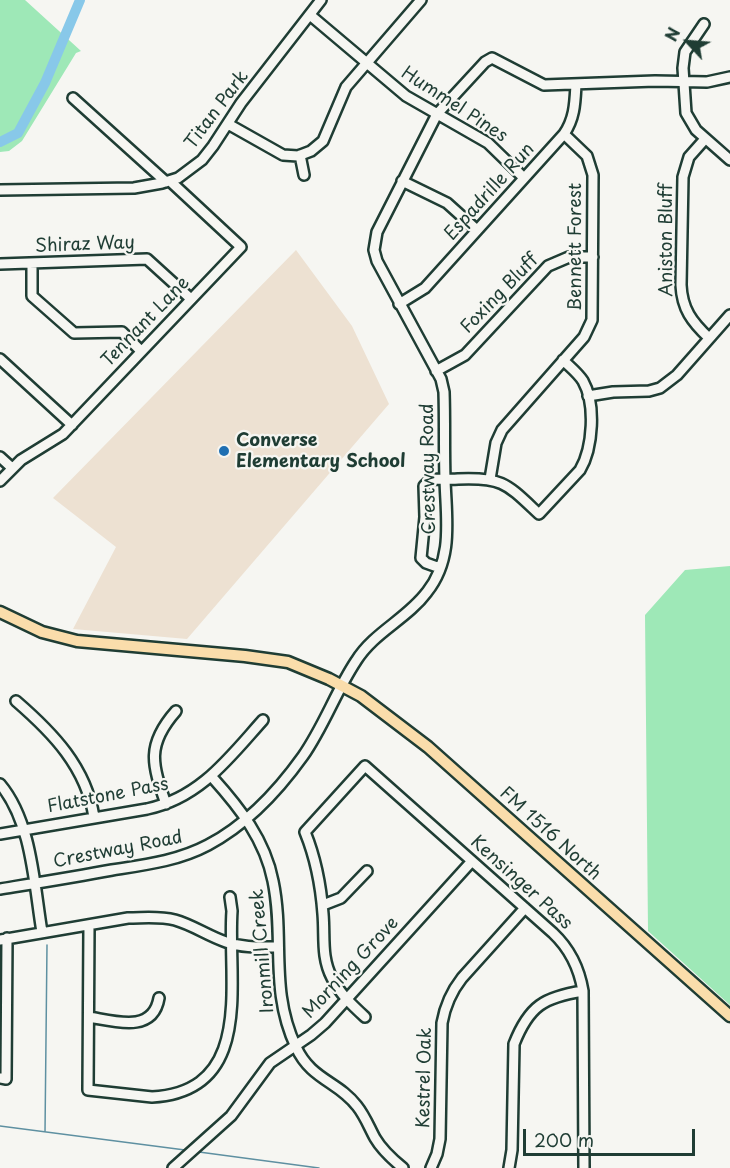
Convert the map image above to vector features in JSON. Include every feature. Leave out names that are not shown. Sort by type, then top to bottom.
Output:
[{"type":"main road","name":"FM 1516 North","points":[[0,612],[42,632],[77,641],[267,658],[301,667],[342,685],[373,704],[428,747],[730,1016]]},
{"type":"street","name":"Titan Park","points":[[0,190],[134,188],[178,178],[202,160],[241,103],[321,0]]},
{"type":"street","points":[[228,124],[283,155],[300,155],[311,151],[323,141],[343,92],[421,0]]},
{"type":"street","name":"Hummel Pines","points":[[310,15],[406,96],[488,143],[524,178]]},
{"type":"street","points":[[704,24],[684,52],[686,113],[692,125],[705,139],[730,160]]},
{"type":"street","name":"Crestway Road","points":[[0,889],[176,858],[207,846],[246,819],[302,756],[322,725],[361,653],[372,640],[422,599],[433,583],[447,547],[444,393],[441,379],[377,261],[374,250],[377,232],[437,114],[484,62],[492,58],[544,85],[576,84]]},
{"type":"street","points":[[576,84],[708,82],[730,77]]},
{"type":"street","name":"Espadrille Run","points":[[399,303],[425,288],[564,134],[572,120],[576,84]]},
{"type":"street","points":[[73,98],[168,181]]},
{"type":"street","name":"Bennett Forest","points":[[490,479],[496,443],[502,430],[584,337],[592,320],[592,170],[582,151],[564,134]]},
{"type":"street","name":"Aniston Bluff","points":[[705,139],[690,157],[683,177],[681,285],[683,303],[688,316],[709,338]]},
{"type":"street","points":[[300,155],[304,175]]},
{"type":"street","name":"Tennant Lane","points":[[0,481],[28,455],[53,442],[72,425],[241,247],[168,181]]},
{"type":"street","points":[[402,182],[447,203],[477,230]]},
{"type":"street","name":"Foxing Bluff","points":[[436,371],[465,355],[548,266],[569,257],[593,256]]},
{"type":"street","name":"Shiraz Way","points":[[0,264],[147,259],[191,299]]},
{"type":"street","points":[[32,263],[32,296],[74,333],[122,332],[141,351]]},
{"type":"street","points":[[588,396],[660,388],[672,380],[730,315]]},
{"type":"street","points":[[0,359],[72,425]]},
{"type":"street","points":[[440,568],[426,564],[421,558],[425,517],[424,486],[430,480],[490,479],[510,488],[539,514],[584,463],[591,437],[588,396],[581,378],[563,360]]},
{"type":"street","points":[[0,457],[12,468]]},
{"type":"street","points":[[16,701],[50,732],[69,755],[85,787],[94,817]]},
{"type":"street","points":[[166,804],[155,771],[153,754],[159,733],[176,711]]},
{"type":"street","name":"Flatstone Pass","points":[[0,834],[166,804],[190,793],[212,777],[263,720]]},
{"type":"street","name":"Kensinger Pass","points":[[322,905],[315,859],[305,832],[366,766],[564,945],[578,970],[583,991],[584,1168]]},
{"type":"street","name":"Ironmill Creek","points":[[212,777],[246,819],[259,841],[273,879],[277,911],[280,992],[295,1046],[309,1068],[347,1095],[357,1105],[376,1139],[402,1168]]},
{"type":"street","points":[[0,784],[10,796],[24,830],[42,932]]},
{"type":"street","name":"Morning Grove","points":[[173,1168],[231,1116],[270,1063],[318,1029],[472,861]]},
{"type":"street","points":[[365,1017],[346,1000],[331,977],[324,951],[322,905],[341,898],[367,871]]},
{"type":"street","points":[[88,925],[88,1090],[163,1096],[184,1090],[201,1081],[221,1057],[229,1034],[230,897]]},
{"type":"street","name":"Kestrel Oak","points":[[431,1168],[441,1138],[444,1009],[462,978],[525,908]]},
{"type":"street","points":[[3,1079],[4,939],[128,918],[163,917],[194,926],[231,944],[245,947],[277,947]]},
{"type":"street","points":[[509,1168],[512,1150],[514,1044],[520,1029],[527,1017],[545,1002],[564,994],[583,991]]},
{"type":"street","points":[[88,1017],[138,1023],[153,1014],[159,998]]},
{"type":"shaded area","name":"Converse Elementary School","points":[[296,250],[352,326],[389,404],[187,639],[73,629],[116,547],[53,498]]},
{"type":"green space","points":[[0,0],[25,0],[81,51],[76,53],[22,141],[9,151],[0,152]]},
{"type":"green space","points":[[730,566],[730,1005],[648,931],[645,615],[685,570]]},
{"type":"waterway","points":[[0,142],[18,133],[45,83],[80,0]]},
{"type":"waterway","points":[[45,1132],[47,945]]},
{"type":"waterway","points":[[0,1126],[185,1150]]},
{"type":"waterway","points":[[199,1152],[319,1168]]},
{"type":"place","name":"Converse Elementary School","points":[[224,451]]}]
